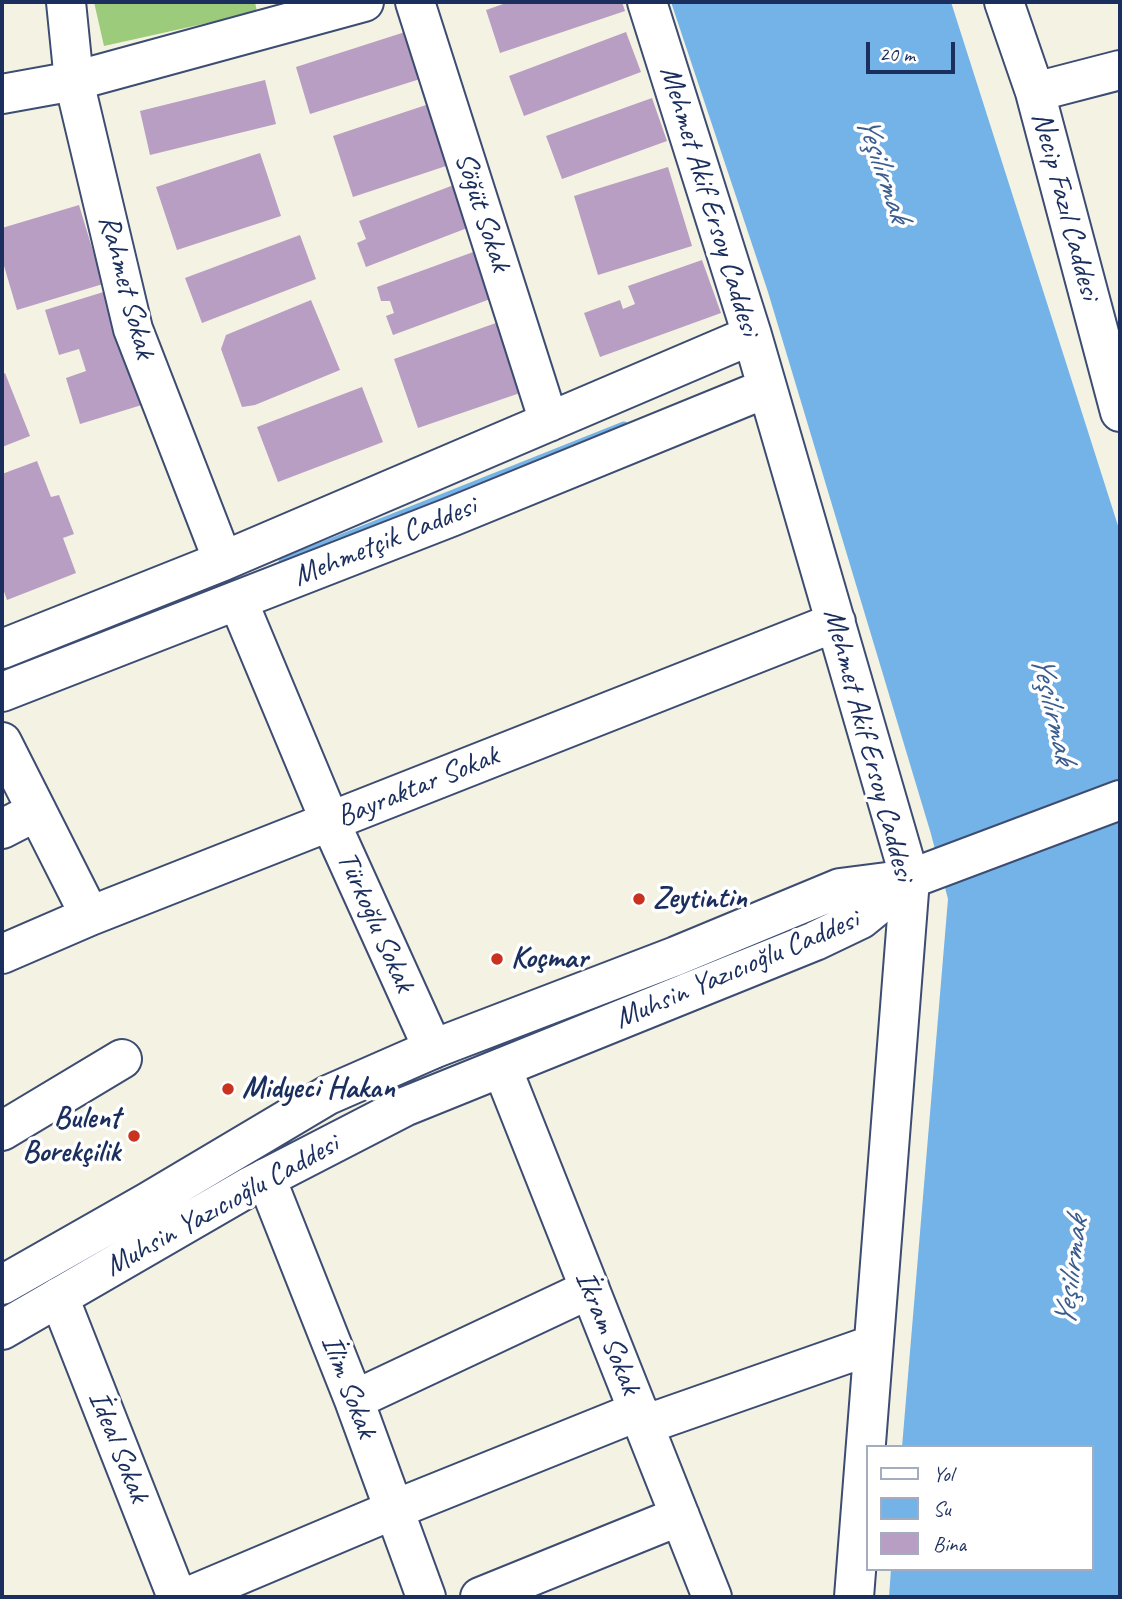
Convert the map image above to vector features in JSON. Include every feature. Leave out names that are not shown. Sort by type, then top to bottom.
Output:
[{"type":"street","name":"Rahmet Sokak","points":[[65,2],[74,81],[132,329],[223,561]]},
{"type":"street","points":[[2,94],[74,81],[364,2]]},
{"type":"street","name":"Söğüt Sokak","points":[[415,2],[549,422]]},
{"type":"street","name":"Mehmet Akif Ersoy Caddesi","points":[[647,2],[752,335],[836,622],[921,874],[873,1345],[854,1597]]},
{"type":"street","name":"Necip Fazıl Caddesi","points":[[1004,2],[1035,92],[1120,412]]},
{"type":"street","points":[[1035,92],[1120,70]]},
{"type":"street","name":"Mehmetçik Caddesi","points":[[2,649],[223,561],[752,335]]},
{"type":"street","name":"Mehmetçik Caddesi","points":[[2,692],[237,601],[767,388]]},
{"type":"street","name":"Türkoğlu Sokak","points":[[237,601],[433,1049]]},
{"type":"street","name":"Bayraktar Sokak","points":[[2,954],[90,916],[836,622]]},
{"type":"street","points":[[2,742],[90,916]]},
{"type":"street","points":[[921,874],[1120,800]]},
{"type":"street","points":[[2,829],[37,811]]},
{"type":"street","name":"Muhsin Yazıcıoğlu Caddesi","points":[[2,1285],[328,1095],[433,1049],[676,956],[840,888],[921,874]]},
{"type":"street","name":"Muhsin Yazıcıoğlu Caddesi","points":[[2,1330],[266,1178],[404,1107],[815,942],[861,919],[921,874]]},
{"type":"street","points":[[2,1131],[122,1059]]},
{"type":"street","name":"İkram Sokak","points":[[502,1068],[712,1597]]},
{"type":"street","name":"İlim Sokak","points":[[266,1178],[354,1400],[426,1597]]},
{"type":"street","points":[[354,1400],[590,1289]]},
{"type":"street","name":"İdeal Sokak","points":[[59,1297],[177,1597]]},
{"type":"street","points":[[187,1597],[393,1510],[641,1418],[873,1345]]},
{"type":"street","points":[[480,1597],[680,1516]]},
{"type":"green space","points":[[94,2],[255,2],[257,12],[104,46]]},
{"type":"water","name":"Yeşilırmak","points":[[671,2],[951,2],[1120,532],[1120,1597],[889,1597],[891,1571],[1094,1571],[1094,1445],[902,1445],[948,899],[931,834],[768,292]]},
{"type":"building","points":[[509,2],[622,2],[625,11],[500,53],[486,10]]},
{"type":"building","points":[[405,32],[420,79],[310,114],[296,67]]},
{"type":"building","points":[[626,32],[641,72],[524,116],[509,76]]},
{"type":"building","points":[[265,80],[276,124],[150,155],[140,111]]},
{"type":"building","points":[[652,98],[667,141],[562,179],[546,136]]},
{"type":"building","points":[[432,103],[452,164],[353,197],[333,136]]},
{"type":"building","points":[[260,153],[281,216],[177,250],[156,187]]},
{"type":"building","points":[[668,167],[692,246],[598,275],[574,196]]},
{"type":"building","points":[[459,183],[475,225],[366,267],[357,243],[366,239],[359,221]]},
{"type":"building","points":[[79,205],[103,284],[17,310],[2,259],[2,228]]},
{"type":"building","points":[[300,235],[316,279],[202,323],[185,278]]},
{"type":"building","points":[[476,251],[493,298],[393,335],[386,316],[394,313],[390,301],[381,301],[377,287]]},
{"type":"building","points":[[702,260],[721,313],[600,357],[584,313],[620,300],[623,309],[635,304],[628,286]]},
{"type":"building","points":[[110,290],[145,404],[80,424],[66,378],[86,371],[79,349],[59,355],[45,310]]},
{"type":"building","points":[[311,300],[340,370],[255,405],[242,407],[221,349],[226,335]]},
{"type":"building","points":[[496,323],[520,393],[418,428],[394,359]]},
{"type":"building","points":[[5,373],[30,436],[2,447],[2,375]]},
{"type":"building","points":[[362,387],[383,442],[278,482],[257,427]]},
{"type":"building","points":[[37,461],[51,497],[59,495],[74,534],[63,538],[76,573],[7,600],[2,586],[2,474]]},
{"type":"waterway","points":[[283,562],[624,426]]},
{"type":"place","name":"Zeytintin","points":[[639,899]]},
{"type":"place","name":"Koçmar","points":[[497,959]]},
{"type":"place","name":"Midyeci Hakan","points":[[228,1089]]},
{"type":"place","name":"Bulent Borekçilik","points":[[134,1136]]}]
